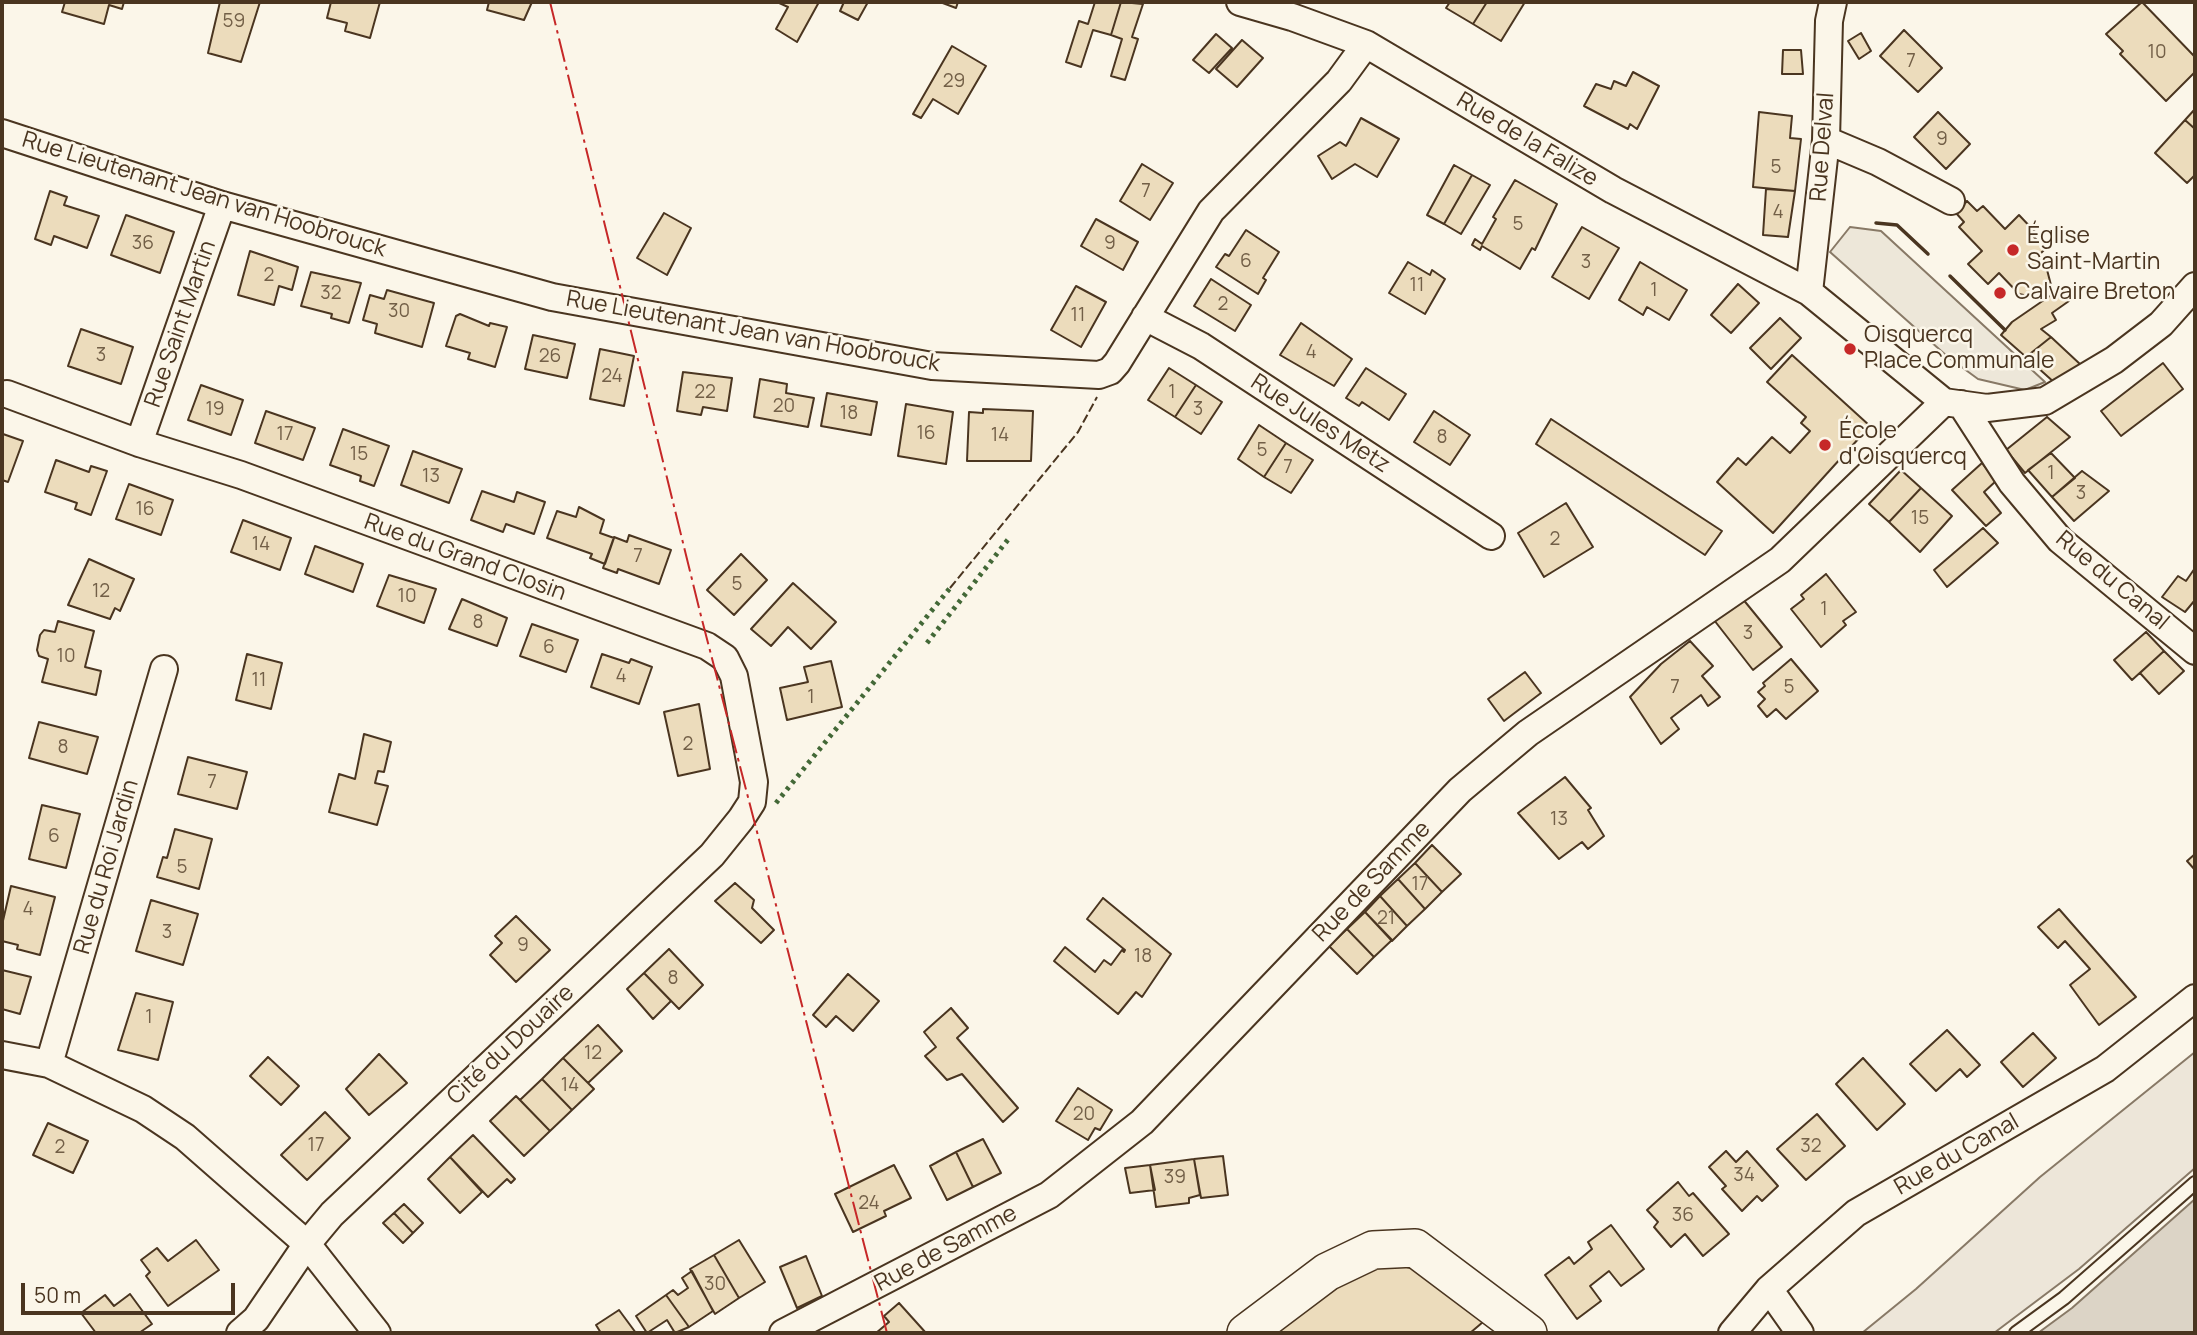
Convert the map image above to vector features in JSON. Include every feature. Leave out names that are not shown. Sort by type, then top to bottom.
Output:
[{"type":"street","name":"Rue de la Falize","points":[[1240,2],[1292,17],[1366,44],[1613,190],[1810,292],[1953,403]]},
{"type":"street","name":"Rue Delval","points":[[1810,292],[1826,140],[1829,22],[1833,2]]},
{"type":"street","name":"Rue Lieutenant Jean van Hoobrouck","points":[[2,134],[222,205],[552,297],[932,366],[1098,375],[1110,371],[1117,363],[1211,211],[1339,81],[1366,44]]},
{"type":"street","points":[[1826,140],[1878,162],[1951,201]]},
{"type":"street","name":"Rue Saint Martin","points":[[139,443],[222,205]]},
{"type":"street","points":[[1953,403],[1987,408],[2045,401],[2076,385],[2161,324],[2195,286]]},
{"type":"street","name":"Rue Jules Metz","points":[[1145,317],[1201,346],[1491,536]]},
{"type":"street","name":"Rue du Grand Closin","points":[[7,394],[139,443],[306,499],[707,646],[725,658],[734,676],[754,782],[752,802],[716,848]]},
{"type":"street","name":"Rue du Canal","points":[[1953,403],[2012,483],[2060,540],[2195,651]]},
{"type":"street","name":"Rue de Samme","points":[[794,1331],[1049,1195],[1142,1122],[1460,790],[1528,733],[1780,560],[1953,403]]},
{"type":"street","name":"Rue du Roi Jardin","points":[[49,1064],[164,669]]},
{"type":"street","name":"Cité du Douaire","points":[[240,1333],[256,1319],[307,1244],[332,1214],[716,848]]},
{"type":"street","name":"Rue du Canal","points":[[1732,1333],[1769,1289],[1856,1213],[2105,1069],[2195,998]]},
{"type":"street","points":[[2,1055],[49,1064],[143,1110],[185,1137],[307,1244],[377,1333]]},
{"type":"street","points":[[1246,1333],[1327,1272],[1373,1250],[1415,1248],[1528,1333]]},
{"type":"street","points":[[1769,1289],[1800,1333]]},
{"type":"lane","points":[[2016,1333],[2064,1298],[2195,1183]]},
{"type":"shaded area","points":[[1850,227],[1881,231],[2045,382],[2025,390],[1978,379],[1948,357],[1830,252]]},
{"type":"shaded area","points":[[2195,1052],[2195,1168],[2079,1269],[1994,1333],[1862,1333],[1916,1289],[2040,1177]]},
{"type":"shaded area","points":[[2195,1199],[2195,1333],[2038,1333],[2072,1308]]},
{"type":"building","points":[[65,2],[124,2],[122,9],[109,5],[104,24],[62,12]]},
{"type":"building","points":[[220,2],[260,2],[241,62],[208,53]]},
{"type":"building","points":[[331,2],[380,2],[370,38],[345,31],[347,23],[327,18]]},
{"type":"building","points":[[489,2],[532,2],[524,20],[487,10]]},
{"type":"building","points":[[777,2],[819,2],[797,42],[776,29],[788,7]]},
{"type":"building","points":[[844,2],[868,2],[858,20],[840,11]]},
{"type":"building","points":[[940,2],[958,2],[956,8]]},
{"type":"building","points":[[1095,2],[1121,2],[1111,35],[1093,30],[1081,67],[1066,62],[1079,21],[1088,24]]},
{"type":"building","points":[[1121,2],[1143,4],[1132,37],[1138,39],[1125,80],[1111,76],[1122,39],[1111,35]]},
{"type":"building","points":[[1450,2],[1487,2],[1473,24],[1446,8]]},
{"type":"building","points":[[1487,2],[1525,2],[1501,41],[1473,24]]},
{"type":"building","points":[[2142,2],[2195,57],[2195,72],[2166,101],[2120,54],[2123,51],[2106,34]]},
{"type":"building","points":[[1904,30],[1942,68],[1918,92],[1880,56]]},
{"type":"building","points":[[1861,33],[1871,51],[1859,59],[1848,41]]},
{"type":"building","points":[[1216,34],[1232,48],[1209,73],[1193,60]]},
{"type":"building","points":[[1242,40],[1263,58],[1237,87],[1216,69]]},
{"type":"building","points":[[952,46],[986,66],[958,114],[933,99],[921,118],[913,114]]},
{"type":"building","points":[[1783,50],[1801,50],[1803,74],[1782,74]]},
{"type":"building","points":[[1633,72],[1659,86],[1637,129],[1630,124],[1628,129],[1584,106],[1596,84],[1611,89],[1614,81],[1626,86]]},
{"type":"building","points":[[2195,109],[2195,129],[2185,120]]},
{"type":"building","points":[[1759,112],[1792,116],[1790,138],[1801,139],[1795,191],[1753,187]]},
{"type":"building","points":[[1938,112],[1970,144],[1946,169],[1914,137]]},
{"type":"building","points":[[1361,118],[1399,139],[1377,177],[1355,164],[1332,179],[1318,156],[1340,142],[1346,146]]},
{"type":"building","points":[[2185,120],[2195,129],[2195,175],[2187,183],[2155,153]]},
{"type":"building","points":[[1142,164],[1173,183],[1150,220],[1120,201]]},
{"type":"building","points":[[1454,165],[1472,175],[1444,224],[1427,215]]},
{"type":"building","points":[[1472,175],[1490,185],[1461,234],[1444,224]]},
{"type":"building","points":[[1515,180],[1557,204],[1535,250],[1532,248],[1520,269],[1482,246],[1480,250],[1472,245],[1475,239],[1482,244],[1496,219],[1493,217]]},
{"type":"building","points":[[1766,189],[1795,191],[1788,237],[1763,235]]},
{"type":"building","points":[[50,191],[67,197],[64,205],[99,216],[87,248],[54,236],[51,245],[35,239]]},
{"type":"building","name":"Église Saint-Martin","points":[[1967,201],[1977,211],[1983,206],[2005,229],[2019,215],[2037,234],[2034,237],[2045,249],[2037,257],[2046,266],[2051,285],[2038,298],[2019,294],[1999,273],[1988,284],[1968,264],[1982,251],[1959,227],[1964,222],[1956,213]]},
{"type":"building","points":[[664,213],[691,228],[667,275],[637,258]]},
{"type":"building","points":[[126,215],[174,232],[160,273],[111,255]]},
{"type":"building","points":[[1096,219],[1138,242],[1123,270],[1081,246]]},
{"type":"building","points":[[1582,227],[1619,248],[1589,299],[1552,277]]},
{"type":"building","points":[[1246,230],[1279,252],[1263,278],[1266,280],[1258,294],[1216,267],[1225,254],[1229,256]]},
{"type":"building","points":[[250,251],[298,267],[292,290],[279,286],[274,305],[238,295]]},
{"type":"building","points":[[1408,262],[1430,275],[1432,270],[1445,279],[1425,314],[1389,293]]},
{"type":"building","points":[[1640,262],[1687,290],[1669,320],[1647,307],[1643,315],[1619,300]]},
{"type":"building","points":[[311,272],[361,283],[349,323],[331,318],[332,314],[301,306]]},
{"type":"building","points":[[1211,279],[1251,305],[1235,331],[1194,306]]},
{"type":"building","points":[[1738,284],[1759,303],[1731,333],[1711,315]]},
{"type":"building","points":[[1076,286],[1106,302],[1081,347],[1051,330]]},
{"type":"building","points":[[2060,289],[2069,301],[2052,313],[2056,320],[2041,329],[2051,337],[2026,357],[2001,335],[2012,322]]},
{"type":"building","points":[[387,290],[434,303],[422,347],[375,333],[377,324],[363,320],[370,295],[384,299]]},
{"type":"building","points":[[460,314],[489,326],[490,323],[507,327],[495,367],[468,359],[470,353],[446,346],[456,316]]},
{"type":"building","points":[[1780,318],[1801,338],[1771,369],[1750,348]]},
{"type":"building","points":[[1301,323],[1352,359],[1334,386],[1280,355]]},
{"type":"building","points":[[81,329],[133,347],[121,384],[68,366]]},
{"type":"building","points":[[533,335],[575,344],[567,378],[525,369]]},
{"type":"building","points":[[2051,337],[2081,365],[2056,384],[2026,357]]},
{"type":"building","points":[[600,349],[634,356],[624,406],[590,399]]},
{"type":"building","name":"École d'Oisquercq","points":[[1792,355],[1870,426],[1773,533],[1717,482],[1738,458],[1746,465],[1772,437],[1790,453],[1810,431],[1801,423],[1806,417],[1767,382]]},
{"type":"building","points":[[2163,363],[2183,389],[2121,436],[2101,411]]},
{"type":"building","points":[[1169,368],[1196,385],[1175,417],[1148,400]]},
{"type":"building","points":[[1366,368],[1406,394],[1389,420],[1362,402],[1359,406],[1346,398]]},
{"type":"building","points":[[683,372],[732,378],[727,411],[703,407],[701,415],[677,411]]},
{"type":"building","points":[[760,379],[787,384],[786,393],[814,398],[808,427],[754,417]]},
{"type":"building","points":[[201,385],[243,400],[231,435],[188,420]]},
{"type":"building","points":[[1196,385],[1222,402],[1201,434],[1175,417]]},
{"type":"building","points":[[827,393],[877,402],[871,435],[821,426]]},
{"type":"building","points":[[906,404],[953,412],[946,464],[898,456]]},
{"type":"building","points":[[983,409],[1033,411],[1031,461],[967,461],[969,412],[983,413]]},
{"type":"building","points":[[266,411],[315,428],[303,460],[255,443]]},
{"type":"building","points":[[1434,411],[1470,435],[1450,465],[1414,442]]},
{"type":"building","points":[[2047,417],[2070,437],[2025,473],[2006,450]]},
{"type":"building","points":[[1551,419],[1722,531],[1705,555],[1536,444]]},
{"type":"building","points":[[1259,425],[1286,443],[1264,477],[1238,459]]},
{"type":"building","points":[[343,429],[389,446],[374,486],[360,481],[361,476],[330,465]]},
{"type":"building","points":[[3,434],[23,441],[8,482],[2,480]]},
{"type":"building","points":[[1286,443],[1313,460],[1291,493],[1264,477]]},
{"type":"building","points":[[413,451],[462,469],[449,503],[401,485]]},
{"type":"building","points":[[2051,453],[2075,478],[2052,497],[2028,470]]},
{"type":"building","points":[[56,460],[89,472],[91,466],[107,471],[91,515],[75,509],[77,503],[45,492]]},
{"type":"building","points":[[1982,463],[1996,481],[1984,492],[2001,513],[1986,526],[1952,490]]},
{"type":"building","points":[[1901,470],[1921,488],[1889,522],[1869,504]]},
{"type":"building","points":[[2082,471],[2109,491],[2074,521],[2052,497]]},
{"type":"building","points":[[129,484],[173,500],[161,535],[116,519]]},
{"type":"building","points":[[1921,488],[1952,516],[1920,552],[1889,522]]},
{"type":"building","points":[[482,491],[514,502],[517,492],[545,502],[534,534],[506,524],[503,532],[471,520]]},
{"type":"building","points":[[1566,503],[1593,547],[1544,577],[1518,533]]},
{"type":"building","points":[[579,507],[604,520],[600,533],[614,538],[605,564],[590,558],[592,554],[547,538],[557,511],[576,517]]},
{"type":"building","points":[[243,520],[291,538],[280,570],[231,552]]},
{"type":"building","points":[[1983,528],[1998,543],[1947,587],[1934,570]]},
{"type":"building","points":[[629,535],[671,550],[659,584],[618,569],[617,573],[603,568],[614,537],[627,542]]},
{"type":"building","points":[[315,546],[363,564],[353,592],[305,574]]},
{"type":"building","points":[[741,554],[767,580],[734,615],[707,590]]},
{"type":"building","points":[[89,559],[134,579],[120,611],[115,608],[110,619],[68,605]]},
{"type":"building","points":[[2195,568],[2195,600],[2185,612],[2162,597],[2178,576],[2186,581]]},
{"type":"building","points":[[1826,574],[1856,612],[1843,621],[1846,625],[1821,647],[1791,609],[1804,599],[1801,595]]},
{"type":"building","points":[[389,575],[436,589],[424,623],[377,606]]},
{"type":"building","points":[[793,583],[836,622],[811,649],[788,627],[771,646],[751,629]]},
{"type":"building","points":[[1742,598],[1782,647],[1753,670],[1714,620]]},
{"type":"building","points":[[462,599],[507,618],[497,646],[449,629]]},
{"type":"building","points":[[58,621],[94,631],[85,667],[101,671],[96,695],[42,682],[48,659],[39,656],[37,650],[40,635],[44,630],[55,632]]},
{"type":"building","points":[[532,624],[578,640],[566,672],[520,656]]},
{"type":"building","points":[[2146,632],[2164,651],[2132,680],[2114,660]]},
{"type":"building","points":[[1690,641],[1713,666],[1702,676],[1720,697],[1708,706],[1701,695],[1671,718],[1679,729],[1661,744],[1630,697],[1661,664]]},
{"type":"building","points":[[2164,651],[2184,671],[2159,694],[2140,673]]},
{"type":"building","points":[[247,654],[282,663],[271,709],[236,700]]},
{"type":"building","points":[[602,654],[629,663],[631,659],[652,667],[639,704],[591,687]]},
{"type":"building","points":[[1791,659],[1818,691],[1786,719],[1776,709],[1767,717],[1758,706],[1765,699],[1758,692],[1765,686],[1763,683]]},
{"type":"building","points":[[831,661],[842,707],[787,720],[780,688],[808,682],[804,667]]},
{"type":"building","points":[[1525,672],[1541,693],[1504,721],[1488,699]]},
{"type":"building","points":[[699,704],[710,769],[678,776],[664,712]]},
{"type":"building","points":[[39,722],[98,737],[87,774],[29,758]]},
{"type":"building","points":[[364,734],[391,742],[384,772],[378,771],[375,783],[388,786],[377,825],[329,812],[339,774],[355,779]]},
{"type":"building","points":[[188,757],[247,772],[237,809],[178,794]]},
{"type":"building","points":[[1565,777],[1591,808],[1588,810],[1604,836],[1588,849],[1582,842],[1559,859],[1518,813]]},
{"type":"building","points":[[42,805],[80,814],[66,868],[29,859]]},
{"type":"building","points":[[175,829],[212,839],[199,889],[157,877],[163,857],[167,858]]},
{"type":"building","points":[[1432,845],[1461,874],[1442,892],[1415,863]]},
{"type":"building","points":[[2195,854],[2195,870],[2187,861]]},
{"type":"building","points":[[1415,863],[1442,892],[1425,909],[1398,879]]},
{"type":"building","points":[[1398,879],[1425,909],[1407,926],[1380,896]]},
{"type":"building","points":[[735,883],[754,900],[752,908],[774,930],[761,943],[715,901]]},
{"type":"building","points":[[11,886],[55,897],[40,955],[17,949],[18,945],[2,941],[2,925]]},
{"type":"building","points":[[1380,896],[1407,926],[1392,941],[1365,912]]},
{"type":"building","points":[[1103,898],[1171,954],[1142,997],[1136,992],[1118,1014],[1054,961],[1065,947],[1095,972],[1104,960],[1111,965],[1122,950],[1124,952],[1125,950],[1087,919]]},
{"type":"building","points":[[151,900],[198,914],[183,965],[136,951]]},
{"type":"building","points":[[2059,909],[2136,997],[2099,1025],[2070,985],[2090,969],[2065,941],[2058,948],[2038,927]]},
{"type":"building","points":[[1365,912],[1392,940],[1374,957],[1347,929]]},
{"type":"building","points":[[516,916],[550,950],[516,982],[490,955],[502,943],[495,936]]},
{"type":"building","points":[[1347,929],[1374,957],[1357,974],[1329,946]]},
{"type":"building","points":[[669,949],[703,985],[679,1009],[644,973]]},
{"type":"building","points":[[2,970],[31,977],[20,1014],[2,1009]]},
{"type":"building","points":[[644,973],[671,1001],[653,1019],[627,989]]},
{"type":"building","points":[[848,974],[879,1001],[853,1031],[836,1016],[826,1027],[813,1015]]},
{"type":"building","points":[[136,993],[173,1002],[158,1060],[118,1050]]},
{"type":"building","points":[[951,1008],[968,1028],[957,1038],[1018,1108],[1003,1122],[962,1074],[947,1080],[925,1056],[936,1047],[924,1032]]},
{"type":"building","points":[[598,1025],[622,1051],[588,1083],[563,1058]]},
{"type":"building","points":[[1947,1030],[1980,1065],[1967,1077],[1960,1069],[1936,1091],[1910,1064]]},
{"type":"building","points":[[2033,1033],[2056,1058],[2023,1087],[2001,1062]]},
{"type":"building","points":[[379,1054],[407,1083],[369,1115],[346,1089]]},
{"type":"building","points":[[268,1057],[299,1086],[281,1105],[250,1076]]},
{"type":"building","points":[[563,1058],[594,1089],[572,1110],[542,1079]]},
{"type":"building","points":[[1863,1058],[1905,1104],[1877,1130],[1836,1084]]},
{"type":"building","points":[[542,1079],[572,1110],[550,1131],[520,1100]]},
{"type":"building","points":[[1078,1088],[1112,1110],[1100,1130],[1095,1128],[1088,1140],[1056,1121]]},
{"type":"building","points":[[516,1096],[550,1131],[524,1156],[490,1121]]},
{"type":"building","points":[[325,1112],[350,1138],[307,1180],[281,1155]]},
{"type":"building","points":[[1817,1114],[1845,1146],[1806,1180],[1777,1149]]},
{"type":"building","points":[[48,1123],[88,1141],[73,1173],[33,1155]]},
{"type":"building","points":[[473,1135],[515,1179],[511,1183],[507,1179],[488,1197],[450,1157]]},
{"type":"building","points":[[983,1139],[1001,1173],[973,1187],[956,1152]]},
{"type":"building","points":[[1726,1151],[1736,1162],[1747,1151],[1778,1186],[1762,1201],[1757,1196],[1742,1211],[1722,1189],[1726,1186],[1709,1167]]},
{"type":"building","points":[[956,1152],[973,1187],[947,1200],[930,1166]]},
{"type":"building","points":[[1223,1156],[1228,1195],[1201,1198],[1194,1159]]},
{"type":"building","points":[[450,1157],[482,1192],[460,1213],[428,1179]]},
{"type":"building","points":[[1194,1159],[1200,1195],[1189,1198],[1189,1203],[1156,1207],[1150,1165]]},
{"type":"building","points":[[894,1165],[911,1198],[884,1211],[886,1216],[853,1232],[835,1194]]},
{"type":"building","points":[[1150,1165],[1155,1190],[1130,1193],[1125,1168]]},
{"type":"building","points":[[1678,1182],[1689,1196],[1693,1193],[1729,1234],[1703,1256],[1685,1234],[1671,1247],[1654,1227],[1658,1222],[1647,1210]]},
{"type":"building","points":[[404,1204],[423,1223],[413,1233],[394,1213]]},
{"type":"building","points":[[394,1213],[413,1233],[403,1243],[383,1223]]},
{"type":"building","points":[[1611,1225],[1644,1269],[1621,1286],[1609,1271],[1590,1286],[1601,1301],[1577,1319],[1545,1275],[1569,1257],[1574,1264],[1592,1249],[1588,1242]]},
{"type":"building","points":[[196,1240],[219,1270],[168,1306],[146,1276],[150,1272],[141,1260],[157,1248],[168,1261]]},
{"type":"building","points":[[739,1240],[765,1282],[739,1298],[714,1255]]},
{"type":"building","points":[[714,1255],[739,1298],[715,1314],[690,1269]]},
{"type":"building","points":[[806,1256],[822,1296],[797,1308],[780,1267]]},
{"type":"building","points":[[1382,1261],[1415,1269],[1483,1322],[1470,1333],[1273,1333],[1366,1267]]},
{"type":"building","points":[[692,1271],[713,1311],[689,1327],[666,1295],[673,1290],[678,1295],[688,1288],[682,1278]]},
{"type":"building","points":[[130,1294],[152,1324],[139,1333],[96,1333],[81,1313],[105,1295],[114,1306]]},
{"type":"building","points":[[666,1295],[689,1327],[675,1333],[667,1320],[647,1333],[636,1316]]},
{"type":"building","points":[[899,1303],[926,1333],[876,1333],[889,1322],[884,1316]]},
{"type":"building","points":[[619,1310],[636,1333],[601,1333],[596,1325]]},
{"type":"hedge","points":[[927,643],[1010,537]]},
{"type":"hedge","points":[[776,803],[950,588]]},
{"type":"fence","points":[[950,588],[1078,432],[1097,397]]},
{"type":"wall","points":[[1876,223],[1897,225],[1928,254]]},
{"type":"wall","points":[[1950,276],[2005,330]]},
{"type":"power","points":[[550,2],[701,616],[887,1333]]},
{"type":"place","name":"Église Saint-Martin","points":[[2013,250]]},
{"type":"place","name":"Calvaire Breton","points":[[2000,293]]},
{"type":"place","name":"Oisquercq Place Communale","points":[[1850,349]]},
{"type":"place","name":"École d'Oisquercq","points":[[1825,445]]}]
